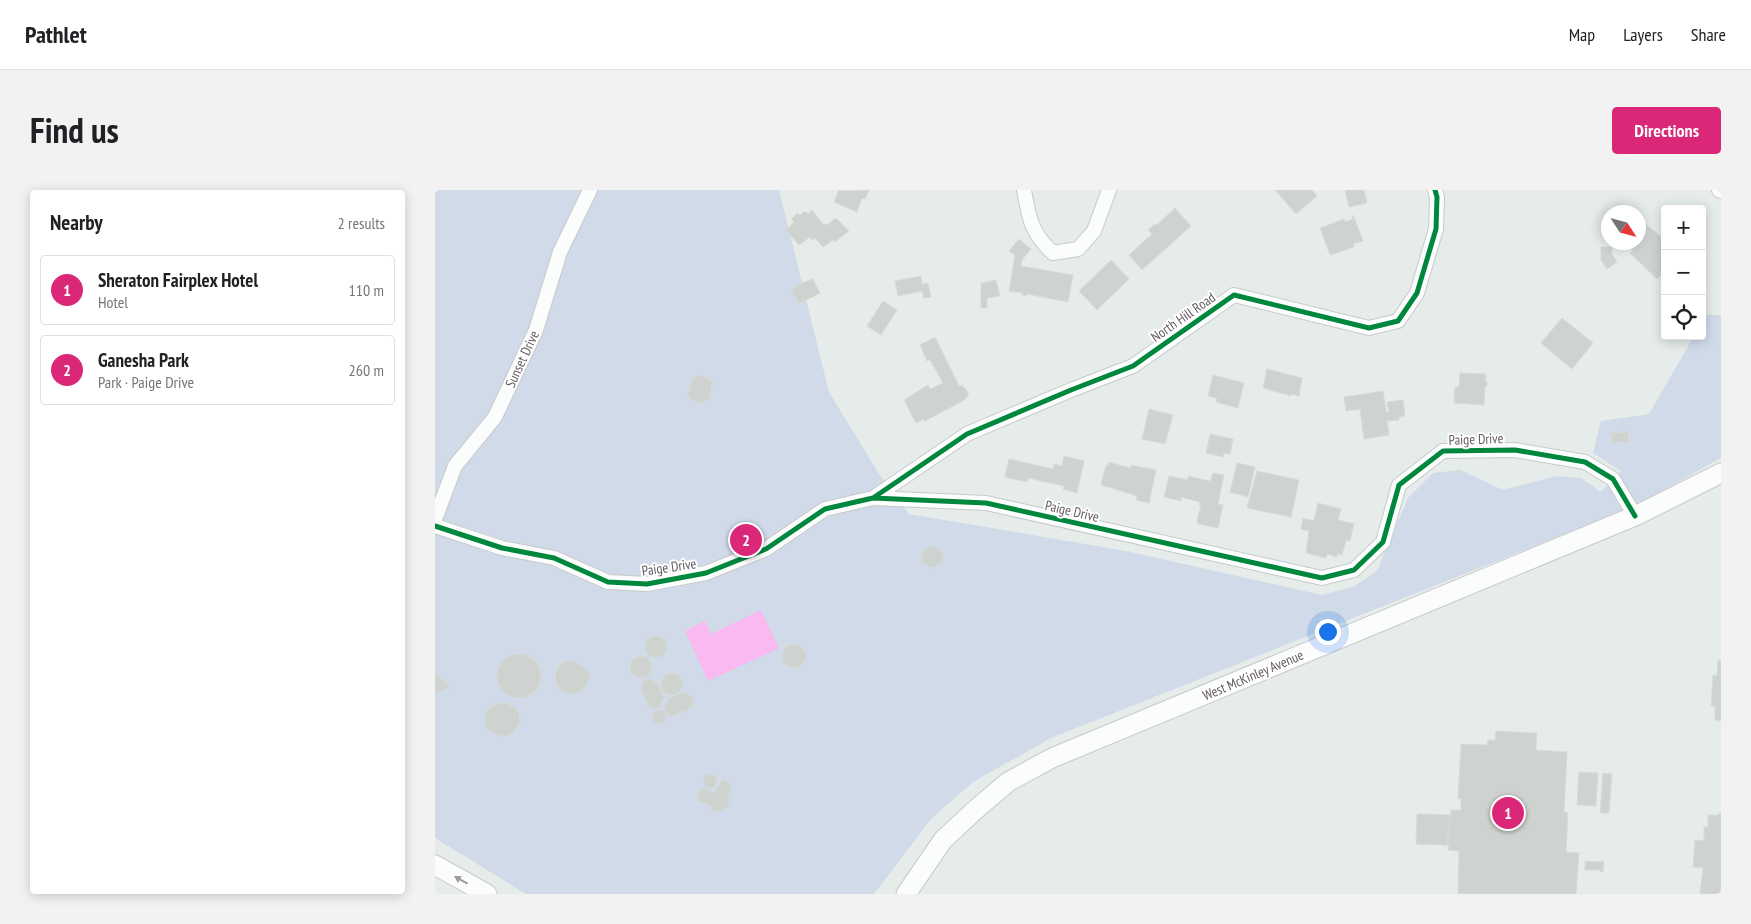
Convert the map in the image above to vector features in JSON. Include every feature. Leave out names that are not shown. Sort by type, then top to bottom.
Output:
[{"type":"main road","name":"West McKinley Avenue","points":[[906,894],[943,840],[973,811],[1008,782],[1053,758],[1635,516],[1721,473]]},
{"type":"main road","points":[[435,865],[487,894]]},
{"type":"street","name":"Sunset Drive","points":[[435,518],[455,466],[495,417],[536,330],[560,252],[590,190]]},
{"type":"street","points":[[1023,190],[1030,220],[1040,241],[1053,253],[1078,249],[1089,237],[1094,231],[1109,190]]},
{"type":"street","name":"North Hill Road","points":[[873,498],[967,434],[1133,366],[1234,295],[1369,328],[1398,321],[1417,293],[1436,229],[1437,197],[1435,190]]},
{"type":"street","name":"Paige Drive","points":[[435,526],[502,548],[554,558],[608,582],[647,584],[706,573],[766,548],[825,509],[873,498],[986,503],[1321,578],[1354,570],[1383,542],[1399,484],[1443,450],[1515,450],[1585,462],[1613,479],[1635,516]]},
{"type":"shaded area","points":[[435,190],[779,190],[829,392],[879,474],[909,514],[1126,551],[1322,595],[1353,587],[1377,571],[1408,498],[1433,473],[1460,470],[1503,490],[1556,476],[1581,478],[1601,492],[1621,471],[1593,453],[1601,421],[1649,414],[1692,340],[1706,340],[1706,315],[1721,315],[1721,458],[1645,500],[1580,528],[1051,738],[973,782],[931,819],[874,894],[526,894],[435,838]]},
{"type":"shaded area","points":[[761,610],[779,648],[708,681],[685,631],[705,621],[711,634]]},
{"type":"building","points":[[839,190],[869,190],[865,199],[862,198],[857,212],[834,202]]},
{"type":"building","points":[[1275,190],[1312,190],[1317,196],[1296,214]]},
{"type":"building","points":[[1345,190],[1364,190],[1367,203],[1349,207]]},
{"type":"building","points":[[1175,208],[1191,226],[1142,270],[1129,255],[1152,234],[1148,230],[1155,224],[1157,225]]},
{"type":"building","points":[[812,210],[824,225],[827,225],[836,218],[849,231],[835,242],[833,240],[823,247],[815,238],[812,240],[810,237],[799,245],[786,230],[794,222],[791,219],[798,213],[800,215],[805,211],[808,214]]},
{"type":"building","points":[[1353,215],[1363,241],[1353,244],[1354,247],[1330,255],[1320,228],[1344,219],[1345,222],[1353,219]]},
{"type":"building","points":[[1646,224],[1661,237],[1661,275],[1657,279],[1630,253],[1646,250]]},
{"type":"building","points":[[1019,239],[1031,249],[1022,260],[1021,266],[1073,275],[1068,302],[1027,294],[1027,296],[1022,295],[1022,293],[1009,291],[1015,255],[1009,251]]},
{"type":"building","points":[[1601,250],[1612,250],[1612,254],[1617,262],[1607,269],[1601,260]]},
{"type":"building","points":[[1111,260],[1129,279],[1097,310],[1079,291]]},
{"type":"building","points":[[921,276],[922,284],[928,283],[931,297],[924,298],[922,291],[898,296],[895,281]]},
{"type":"building","points":[[813,279],[820,293],[799,304],[791,290],[795,286]]},
{"type":"building","points":[[996,280],[1000,296],[987,298],[987,308],[981,308],[981,283]]},
{"type":"building","points":[[883,301],[897,310],[881,335],[867,326]]},
{"type":"building","points":[[1562,318],[1593,343],[1572,369],[1541,343]]},
{"type":"building","points":[[935,337],[959,386],[962,385],[969,395],[966,399],[925,421],[924,419],[916,423],[904,400],[928,385],[930,389],[943,383],[930,360],[927,361],[920,345]]},
{"type":"building","points":[[1267,369],[1302,378],[1299,396],[1291,394],[1291,396],[1263,388]]},
{"type":"building","points":[[1460,373],[1486,374],[1485,381],[1487,381],[1487,386],[1485,386],[1484,405],[1454,403],[1455,387],[1459,387]]},
{"type":"building","points":[[698,375],[707,377],[712,382],[710,397],[702,403],[694,401],[688,394],[692,379]]},
{"type":"building","points":[[1213,375],[1244,383],[1238,408],[1216,402],[1217,398],[1208,396]]},
{"type":"building","points":[[1383,391],[1386,412],[1389,412],[1387,402],[1403,400],[1405,416],[1399,417],[1399,420],[1387,421],[1389,435],[1364,439],[1360,409],[1346,411],[1344,397]]},
{"type":"building","points":[[1149,409],[1173,415],[1165,444],[1142,439]]},
{"type":"building","points":[[1628,432],[1629,442],[1612,443],[1611,433]]},
{"type":"building","points":[[1210,434],[1233,439],[1230,454],[1224,453],[1223,457],[1206,453]]},
{"type":"building","points":[[1064,456],[1084,461],[1077,493],[1063,489],[1064,486],[1028,478],[1027,482],[1005,477],[1009,459],[1053,469],[1054,464],[1062,466]]},
{"type":"building","points":[[1108,462],[1131,468],[1131,465],[1156,470],[1149,503],[1136,500],[1137,496],[1101,485]]},
{"type":"building","points":[[1237,463],[1255,467],[1248,497],[1230,492]]},
{"type":"building","points":[[1257,471],[1299,480],[1291,517],[1247,508]]},
{"type":"building","points":[[1213,473],[1224,475],[1218,504],[1223,505],[1218,528],[1198,524],[1200,502],[1181,497],[1181,501],[1164,497],[1169,476],[1188,480],[1188,476],[1209,481]]},
{"type":"building","points":[[1318,503],[1341,509],[1338,520],[1354,524],[1350,541],[1346,540],[1342,555],[1337,554],[1337,557],[1327,554],[1326,558],[1306,553],[1309,531],[1301,529],[1303,518],[1314,521]]},
{"type":"building","points":[[933,545],[943,552],[942,563],[931,568],[921,562],[922,552]]},
{"type":"building","points":[[656,636],[664,639],[667,647],[664,655],[656,658],[648,655],[645,647],[648,639]]},
{"type":"building","points":[[794,644],[803,647],[806,656],[803,665],[794,668],[785,665],[782,656],[785,647]]},
{"type":"building","points":[[523,654],[535,660],[540,667],[540,685],[535,692],[528,697],[515,698],[507,695],[500,688],[497,672],[500,664],[507,657]]},
{"type":"building","points":[[641,656],[649,659],[652,667],[649,675],[641,678],[633,675],[630,667],[633,659]]},
{"type":"building","points":[[1718,660],[1721,661],[1721,721],[1715,720],[1715,706],[1711,706],[1713,675],[1717,676]]},
{"type":"building","points":[[564,661],[573,661],[587,669],[590,676],[586,686],[580,692],[570,694],[562,691],[556,684],[555,675],[558,667]]},
{"type":"building","points":[[435,673],[451,688],[435,693]]},
{"type":"building","points":[[672,673],[680,676],[683,684],[680,692],[672,695],[664,692],[661,684],[664,676]]},
{"type":"building","points":[[649,679],[657,682],[664,697],[660,707],[655,709],[648,706],[641,688],[644,680]]},
{"type":"building","points":[[684,692],[691,695],[694,701],[691,708],[683,712],[680,711],[672,716],[667,714],[664,709],[668,699]]},
{"type":"building","points":[[498,703],[506,703],[515,707],[519,714],[520,722],[514,732],[506,736],[497,736],[485,725],[485,715],[490,707]]},
{"type":"building","points":[[656,710],[662,710],[666,717],[662,724],[656,724],[652,720],[652,714]]},
{"type":"building","points":[[1496,731],[1537,733],[1536,750],[1567,752],[1564,812],[1568,813],[1566,852],[1579,853],[1576,894],[1458,894],[1459,851],[1448,850],[1449,845],[1447,845],[1451,810],[1461,810],[1461,799],[1458,799],[1461,744],[1487,745],[1488,740],[1495,740]]},
{"type":"building","points":[[1579,772],[1598,773],[1596,806],[1577,805]]},
{"type":"building","points":[[1603,773],[1612,774],[1609,813],[1600,813]]},
{"type":"building","points":[[707,774],[713,774],[717,781],[713,788],[707,788],[703,784],[703,778]]},
{"type":"building","points":[[723,780],[731,783],[729,786],[732,787],[728,798],[730,802],[727,808],[713,813],[710,805],[699,801],[697,796],[699,790],[704,788],[713,793]]},
{"type":"building","points":[[1721,813],[1721,894],[1700,894],[1703,868],[1693,867],[1695,840],[1704,841],[1704,827],[1708,827],[1708,815],[1719,815]]},
{"type":"building","points":[[1417,814],[1450,815],[1447,845],[1416,844]]},
{"type":"building","points":[[1601,860],[1604,862],[1603,872],[1600,872],[1600,870],[1585,870],[1585,861],[1601,862]]},
{"type":"cycle path","points":[[873,498],[967,434],[1133,366],[1234,295],[1369,328],[1398,321],[1417,293],[1436,229],[1437,197],[1435,190]]},
{"type":"cycle path","points":[[435,526],[502,548],[554,558],[608,582],[647,584],[706,573],[766,549],[825,509],[873,498],[986,503],[1322,578],[1354,570],[1383,542],[1399,485],[1443,451],[1515,450],[1585,462],[1613,479],[1635,516]]},
{"type":"place","name":"Ganesha Park","points":[[746,540]]},
{"type":"place","name":"Sheraton Fairplex Hotel","points":[[1508,813]]}]
